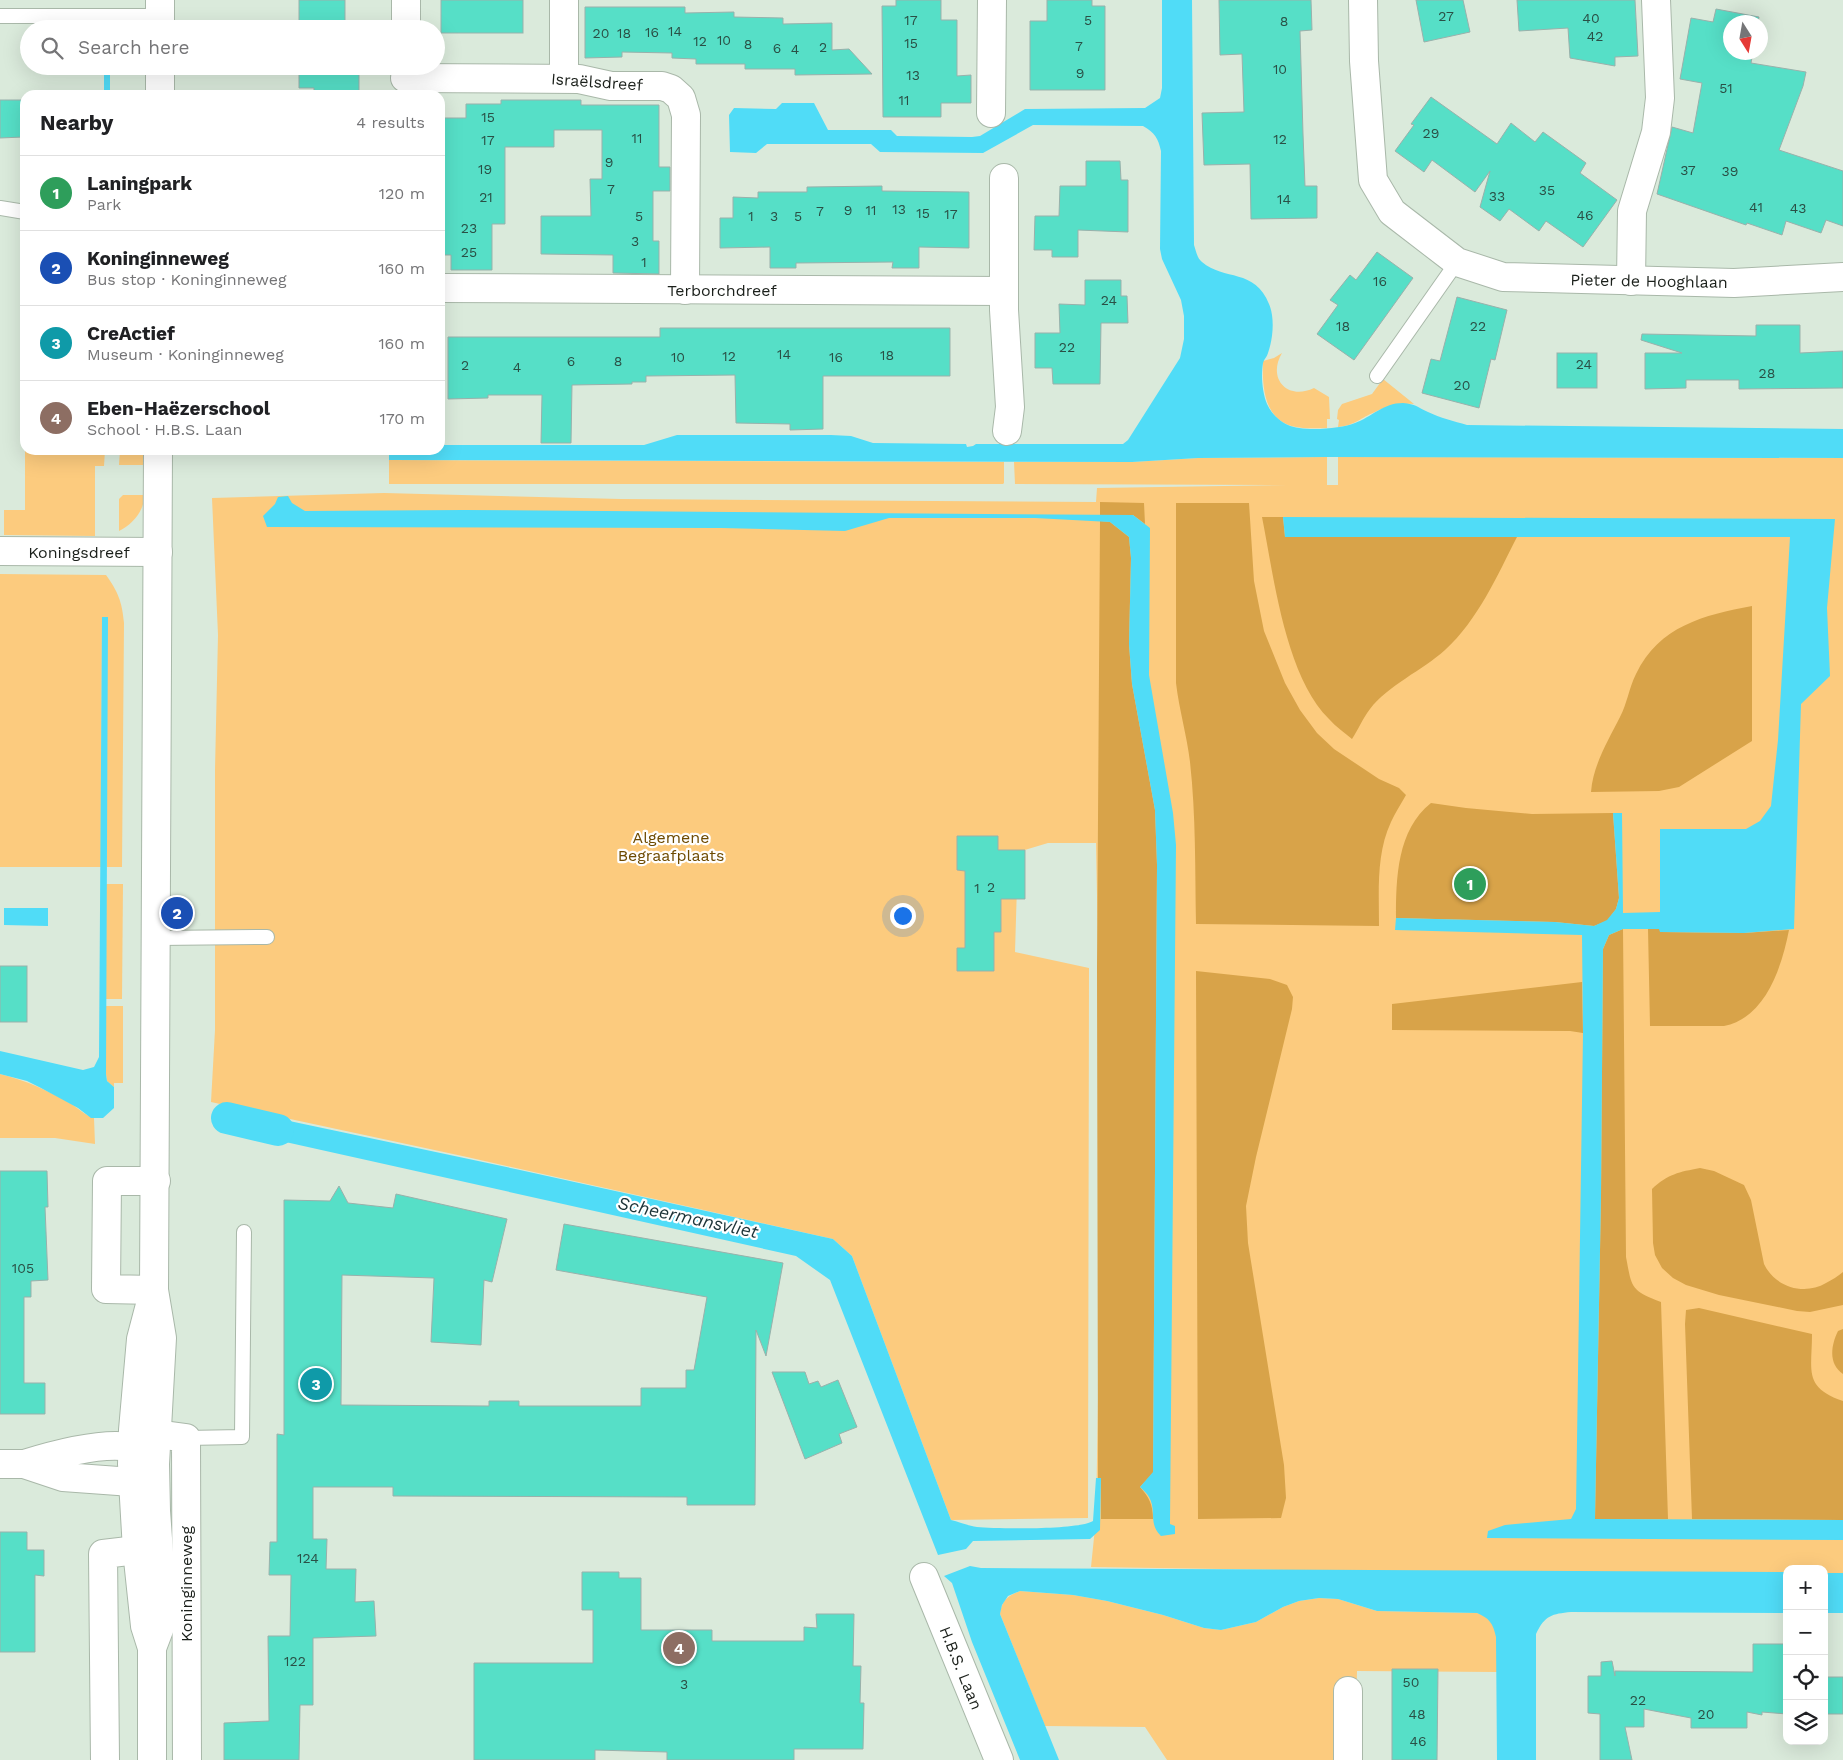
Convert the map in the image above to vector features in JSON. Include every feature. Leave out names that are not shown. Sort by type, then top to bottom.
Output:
[{"type":"street","points":[[406,0],[406,20]]},
{"type":"street","points":[[564,0],[564,78]]},
{"type":"street","points":[[992,0],[992,113]]},
{"type":"street","name":"Pieter de Hooghlaan","points":[[1363,0],[1364,61],[1373,180],[1392,212],[1457,262],[1503,277],[1734,283],[1843,277]]},
{"type":"street","points":[[1631,281],[1632,211],[1656,132],[1660,98],[1656,0]]},
{"type":"street","points":[[160,75],[160,90]]},
{"type":"street","name":"Israëlsdreef","points":[[406,80],[564,78],[579,79],[611,86],[662,86],[671,89],[681,98],[686,115],[686,290]]},
{"type":"street","points":[[1004,178],[1004,292],[1010,400],[1007,431]]},
{"type":"street","name":"Terborchdreef","points":[[445,288],[1004,292]]},
{"type":"street","name":"Koninginneweg","points":[[152,1760],[152,1648],[146,1626],[137,1550],[132,1482],[140,1437],[141,1339],[154,1290],[158,455]]},
{"type":"street","name":"Koningsdreef","points":[[0,551],[158,552]]},
{"type":"street","points":[[154,1290],[106,1289],[107,1181],[156,1181]]},
{"type":"street","points":[[12,1464],[63,1477],[132,1482],[155,1464],[140,1437]]},
{"type":"street","points":[[12,1464],[61,1453],[102,1447],[140,1437],[186,1438]]},
{"type":"street","name":"Koninginneweg","points":[[186,1438],[186,1760]]},
{"type":"street","name":"Koninginneweg","points":[[152,1648],[160,1628],[163,1608],[156,1511],[155,1464]]},
{"type":"street","points":[[105,1760],[104,1554],[137,1550]]},
{"type":"street","name":"H.B.S. Laan","points":[[924,1577],[999,1760]]},
{"type":"street","points":[[1348,1691],[1348,1760]]},
{"type":"lane","points":[[0,16],[160,15]]},
{"type":"lane","points":[[0,208],[20,211]]},
{"type":"lane","points":[[1377,376],[1457,262]]},
{"type":"lane","points":[[156,938],[267,937]]},
{"type":"lane","points":[[186,1438],[242,1437],[244,1232]]},
{"type":"green space","points":[[1282,353],[1277,371],[1282,385],[1296,392],[1314,388],[1329,397],[1330,419],[1327,419],[1327,428],[1296,427],[1285,424],[1271,410],[1267,402],[1263,381],[1263,361],[1274,358]]},
{"type":"green space","points":[[1383,379],[1414,404],[1389,407],[1370,414],[1354,423],[1338,427],[1338,410],[1342,404],[1372,394]]},
{"type":"green space","points":[[25,455],[105,455],[104,466],[95,466],[95,536],[4,535],[4,510],[25,510]]},
{"type":"green space","points":[[120,455],[144,455],[144,465],[119,465]]},
{"type":"green space","name":"Algemene Begraafplaats","points":[[1327,457],[1327,485],[1338,485],[1338,457],[1843,458],[1843,1574],[1828,1574],[1828,1565],[1783,1565],[1783,1574],[1618,1575],[1091,1567],[1096,1518],[1102,1160],[1096,843],[1048,843],[1018,852],[1015,952],[1089,968],[1088,1518],[951,1520],[852,1256],[833,1239],[211,1102],[215,1030],[215,770],[218,635],[212,498],[384,493],[621,499],[1096,502],[1097,488],[1287,485],[1015,484],[1014,462],[1132,462],[1198,458]]},
{"type":"green space","points":[[389,460],[1004,462],[1004,483],[389,484]]},
{"type":"green space","points":[[123,495],[144,495],[144,501],[137,516],[129,525],[119,531],[119,499]]},
{"type":"green space","points":[[0,574],[106,575],[119,597],[124,623],[122,867],[107,867],[107,617],[102,617],[101,867],[0,867]]},
{"type":"green space","points":[[106,884],[123,884],[122,999],[106,999]]},
{"type":"green space","points":[[106,1006],[123,1006],[123,1083],[114,1083],[114,1087],[107,1081],[106,1074]]},
{"type":"green space","points":[[0,1074],[45,1090],[94,1118],[95,1144],[55,1138],[0,1138]]},
{"type":"green space","points":[[1020,1591],[1073,1595],[1107,1601],[1163,1615],[1204,1628],[1221,1630],[1256,1622],[1283,1607],[1299,1601],[1319,1598],[1338,1599],[1377,1611],[1477,1613],[1488,1617],[1492,1622],[1497,1643],[1497,1672],[1357,1671],[1355,1760],[1167,1760],[1145,1727],[1045,1726],[1000,1614],[1006,1599]]},
{"type":"shaded area","points":[[1100,502],[1144,503],[1145,524],[1133,515],[1100,515]]},
{"type":"shaded area","points":[[1176,503],[1249,503],[1254,581],[1264,631],[1285,683],[1300,710],[1317,733],[1334,749],[1379,779],[1399,788],[1406,795],[1391,822],[1383,847],[1379,873],[1379,926],[1196,924],[1192,782],[1189,752],[1176,683]]},
{"type":"shaded area","points":[[1262,517],[1283,517],[1285,537],[1517,537],[1486,597],[1457,638],[1445,650],[1395,685],[1377,701],[1367,713],[1352,739],[1329,719],[1314,700],[1302,677],[1292,652],[1277,596]]},
{"type":"shaded area","points":[[1100,521],[1110,522],[1129,537],[1131,558],[1129,644],[1132,684],[1155,810],[1157,865],[1153,1473],[1140,1487],[1150,1502],[1153,1519],[1101,1519],[1101,1478],[1098,1478],[1097,966]]},
{"type":"shaded area","points":[[1752,606],[1752,741],[1679,787],[1659,791],[1591,792],[1598,763],[1622,712],[1636,674],[1657,644],[1685,625],[1700,619]]},
{"type":"shaded area","points":[[1431,803],[1532,814],[1613,813],[1619,898],[1616,909],[1607,921],[1594,926],[1555,922],[1396,918],[1398,871],[1405,841],[1411,827]]},
{"type":"shaded area","points":[[1623,929],[1626,1257],[1634,1287],[1643,1294],[1661,1302],[1668,1519],[1595,1519],[1603,949],[1609,935]]},
{"type":"shaded area","points":[[1648,929],[1660,929],[1660,932],[1744,933],[1789,930],[1782,959],[1770,988],[1751,1013],[1739,1021],[1724,1026],[1650,1026]]},
{"type":"shaded area","points":[[1196,971],[1270,979],[1287,985],[1293,997],[1292,1009],[1246,1206],[1248,1243],[1284,1465],[1286,1498],[1281,1518],[1198,1519]]},
{"type":"shaded area","points":[[1582,982],[1583,1033],[1570,1031],[1392,1030],[1392,1004]]},
{"type":"shaded area","points":[[1700,1168],[1714,1171],[1744,1185],[1751,1200],[1764,1264],[1775,1278],[1791,1287],[1809,1289],[1826,1283],[1843,1272],[1843,1305],[1810,1312],[1797,1311],[1719,1295],[1686,1285],[1673,1278],[1662,1268],[1655,1255],[1653,1243],[1652,1189],[1674,1174]]},
{"type":"shaded area","points":[[1699,1308],[1812,1334],[1812,1376],[1821,1390],[1843,1401],[1843,1520],[1692,1519],[1685,1324],[1686,1310]]},
{"type":"shaded area","points":[[1843,1329],[1843,1374],[1835,1365],[1832,1354],[1838,1331]]},
{"type":"water","points":[[1162,0],[1192,0],[1194,245],[1202,262],[1220,272],[1247,280],[1256,285],[1269,304],[1273,322],[1272,335],[1268,353],[1263,363],[1262,384],[1267,404],[1273,414],[1288,425],[1321,429],[1341,427],[1361,420],[1389,405],[1403,403],[1414,405],[1437,416],[1467,425],[1843,429],[1843,458],[1327,457],[1198,458],[1132,462],[389,460],[389,455],[445,455],[445,445],[644,445],[677,435],[831,435],[851,436],[873,443],[966,444],[967,447],[976,444],[1123,444],[1128,440],[1180,358],[1184,339],[1184,316],[1181,300],[1162,259],[1160,249],[1161,151],[1157,139],[1150,131],[1143,126],[1033,125],[983,153],[880,152],[871,144],[767,144],[756,153],[730,152],[729,115],[734,108],[776,109],[782,103],[814,103],[828,130],[891,130],[897,136],[972,137],[980,136],[1025,109],[1145,108],[1160,98],[1162,88]]},
{"type":"water","points":[[104,75],[110,75],[110,90],[104,90]]},
{"type":"water","points":[[288,496],[292,503],[305,511],[464,510],[1133,515],[1150,528],[1149,675],[1173,813],[1176,845],[1170,1524],[1175,1526],[1175,1534],[1161,1536],[1157,1531],[1151,1502],[1147,1494],[1140,1487],[1153,1472],[1157,865],[1155,810],[1132,684],[1129,644],[1131,558],[1129,537],[1110,522],[1035,518],[889,518],[845,531],[721,528],[267,527],[263,516],[275,504],[278,497]]},
{"type":"water","points":[[1283,517],[1835,519],[1827,608],[1830,676],[1801,704],[1794,929],[1744,933],[1660,932],[1659,929],[1623,929],[1609,935],[1603,949],[1595,1519],[1843,1520],[1843,1540],[1487,1538],[1488,1531],[1505,1525],[1571,1519],[1576,1509],[1583,1033],[1582,935],[1395,930],[1396,918],[1555,922],[1594,926],[1607,920],[1616,909],[1619,898],[1613,813],[1622,813],[1623,913],[1660,912],[1660,829],[1746,829],[1760,821],[1771,806],[1778,740],[1790,537],[1285,537]]},
{"type":"water","points":[[102,617],[108,617],[106,1074],[107,1081],[114,1087],[114,1108],[103,1118],[91,1118],[78,1108],[27,1081],[0,1074],[0,1051],[83,1070],[94,1067],[99,1057]]},
{"type":"water","points":[[4,908],[48,908],[48,926],[4,925]]},
{"type":"water","points":[[238,1110],[833,1239],[852,1256],[951,1520],[977,1527],[1002,1528],[1037,1528],[1085,1524],[1093,1521],[1096,1478],[1101,1478],[1100,1530],[1090,1539],[973,1541],[966,1549],[938,1555],[830,1280],[796,1256],[232,1130]]},
{"type":"water","points":[[970,1566],[981,1568],[1783,1572],[1783,1613],[1571,1612],[1546,1619],[1536,1634],[1536,1760],[1497,1760],[1496,1637],[1490,1622],[1477,1613],[1377,1611],[1338,1599],[1319,1598],[1299,1601],[1283,1607],[1256,1622],[1221,1630],[1204,1628],[1163,1615],[1107,1601],[1073,1595],[1020,1591],[1008,1596],[1002,1605],[1000,1614],[1059,1760],[1020,1760],[972,1642],[952,1583],[944,1576]]},
{"type":"water","points":[[1828,1573],[1843,1573],[1843,1613],[1828,1613]]},
{"type":"building","points":[[299,0],[345,0],[345,20],[299,20]]},
{"type":"building","points":[[441,0],[523,0],[523,33],[445,33],[445,20],[441,20]]},
{"type":"building","points":[[896,0],[941,0],[941,20],[957,20],[957,76],[971,75],[971,103],[941,103],[941,117],[883,117],[882,6],[896,6]]},
{"type":"building","points":[[1047,0],[1092,0],[1092,6],[1105,6],[1105,90],[1030,90],[1030,21],[1047,21]]},
{"type":"building","points":[[1219,0],[1311,0],[1312,30],[1300,31],[1305,186],[1317,186],[1317,218],[1251,219],[1250,164],[1204,165],[1202,113],[1244,112],[1242,54],[1220,55]]},
{"type":"building","points":[[1416,0],[1463,0],[1470,32],[1424,42]]},
{"type":"building","points":[[1517,0],[1635,0],[1638,56],[1615,57],[1615,66],[1570,58],[1568,28],[1519,31]]},
{"type":"building","points":[[585,7],[685,7],[685,13],[734,12],[734,17],[783,18],[783,24],[832,23],[832,50],[849,49],[872,74],[795,75],[795,69],[745,69],[745,64],[696,64],[696,59],[672,58],[672,53],[622,52],[622,57],[585,58]]},
{"type":"building","points":[[1716,9],[1748,15],[1723,15],[1723,60],[1752,60],[1751,63],[1806,72],[1803,86],[1779,150],[1843,171],[1843,226],[1826,220],[1821,233],[1786,221],[1782,235],[1747,223],[1746,225],[1657,194],[1672,127],[1693,133],[1702,83],[1680,79],[1691,18],[1713,22]]},
{"type":"building","points":[[299,75],[359,75],[359,90],[299,88]]},
{"type":"building","points":[[1431,97],[1497,144],[1511,123],[1535,142],[1543,132],[1586,163],[1580,173],[1617,200],[1583,247],[1546,221],[1539,231],[1509,209],[1500,221],[1480,207],[1490,171],[1475,192],[1432,160],[1424,172],[1395,151],[1414,125],[1411,124]]},
{"type":"building","points":[[0,100],[20,100],[20,137],[0,138]]},
{"type":"building","points":[[501,100],[581,100],[581,105],[659,105],[659,167],[670,167],[670,191],[653,191],[653,241],[659,241],[659,274],[613,273],[613,255],[541,254],[541,216],[591,216],[590,179],[602,179],[602,130],[554,130],[554,147],[505,147],[505,224],[492,224],[492,270],[451,270],[451,255],[445,255],[445,118],[466,118],[466,104],[501,104]]},
{"type":"building","points":[[1086,161],[1120,161],[1121,180],[1128,180],[1128,232],[1078,230],[1078,257],[1052,257],[1052,250],[1034,250],[1035,216],[1059,216],[1060,186],[1086,186]]},
{"type":"building","points":[[882,186],[882,191],[969,192],[969,248],[919,247],[919,268],[892,268],[893,262],[796,263],[796,268],[770,268],[770,247],[720,248],[720,218],[733,218],[733,197],[758,198],[758,192],[807,192],[807,187]]},
{"type":"building","points":[[1377,252],[1413,278],[1354,360],[1317,334],[1338,305],[1330,300],[1350,275],[1356,280]]},
{"type":"building","points":[[1085,280],[1121,280],[1121,296],[1127,296],[1128,323],[1101,323],[1100,384],[1053,384],[1052,368],[1035,368],[1035,333],[1060,333],[1059,304],[1085,305]]},
{"type":"building","points":[[1457,297],[1507,310],[1495,360],[1491,359],[1479,408],[1422,393],[1431,359],[1440,361]]},
{"type":"building","points":[[1756,325],[1800,325],[1800,353],[1843,351],[1843,388],[1739,389],[1739,380],[1686,380],[1686,388],[1645,389],[1645,353],[1682,353],[1641,340],[1642,334],[1756,336]]},
{"type":"building","points":[[660,328],[950,328],[950,376],[823,376],[823,429],[790,430],[790,424],[736,423],[735,375],[646,376],[646,382],[632,382],[632,384],[572,385],[571,443],[541,443],[542,395],[488,395],[488,398],[448,399],[448,337],[660,337]]},
{"type":"building","points":[[1557,353],[1597,353],[1597,388],[1557,388]]},
{"type":"building","points":[[957,836],[998,836],[998,850],[1025,850],[1025,899],[1001,899],[1001,932],[994,932],[994,971],[957,971],[957,948],[965,948],[965,871],[957,870]]},
{"type":"building","points":[[0,966],[27,966],[27,1022],[0,1022]]},
{"type":"building","points":[[0,1171],[47,1171],[48,1207],[45,1207],[48,1280],[31,1281],[31,1297],[24,1297],[24,1383],[45,1383],[45,1414],[0,1414]]},
{"type":"building","points":[[339,1186],[348,1203],[393,1208],[396,1194],[507,1219],[492,1282],[484,1280],[481,1345],[431,1342],[434,1278],[342,1275],[341,1405],[489,1406],[489,1401],[519,1401],[519,1406],[641,1406],[641,1388],[686,1388],[686,1370],[694,1370],[707,1297],[556,1270],[564,1224],[783,1263],[766,1356],[756,1330],[755,1505],[687,1505],[687,1497],[393,1496],[393,1487],[313,1487],[313,1539],[327,1539],[326,1569],[356,1569],[355,1602],[374,1601],[376,1636],[313,1638],[313,1705],[300,1705],[299,1760],[224,1760],[224,1723],[269,1721],[268,1636],[290,1636],[291,1575],[269,1575],[270,1542],[277,1542],[277,1434],[284,1435],[284,1200],[330,1201]]},
{"type":"building","points":[[772,1372],[805,1372],[809,1384],[818,1381],[821,1387],[838,1380],[857,1427],[839,1434],[842,1443],[805,1459]]},
{"type":"building","points":[[0,1532],[27,1532],[27,1550],[44,1550],[44,1576],[35,1575],[35,1652],[0,1652]]},
{"type":"building","points":[[582,1572],[619,1572],[619,1578],[641,1578],[641,1630],[712,1630],[712,1641],[804,1641],[804,1627],[817,1628],[816,1614],[854,1614],[853,1666],[861,1666],[860,1703],[864,1703],[863,1749],[794,1749],[794,1760],[667,1760],[667,1752],[595,1750],[595,1760],[474,1760],[474,1663],[593,1663],[593,1610],[582,1610]]},
{"type":"building","points":[[1753,1644],[1783,1644],[1783,1714],[1762,1712],[1762,1715],[1747,1712],[1747,1728],[1691,1728],[1691,1718],[1644,1709],[1644,1727],[1625,1727],[1632,1760],[1600,1760],[1600,1714],[1588,1713],[1588,1676],[1601,1676],[1601,1662],[1612,1661],[1615,1676],[1615,1671],[1753,1672]]},
{"type":"building","points":[[1392,1669],[1438,1669],[1437,1760],[1392,1760]]},
{"type":"building","points":[[1828,1677],[1843,1677],[1843,1714],[1828,1714]]},
{"type":"waterway","name":"Scheermansvliet","points":[[227,1118],[278,1130]]},
{"type":"place","name":"Laningpark","points":[[1470,884]]},
{"type":"place","name":"Koninginneweg","points":[[177,913]]},
{"type":"place","name":"CreActief","points":[[316,1384]]},
{"type":"place","name":"Eben-Haëzerschool","points":[[679,1648]]}]
